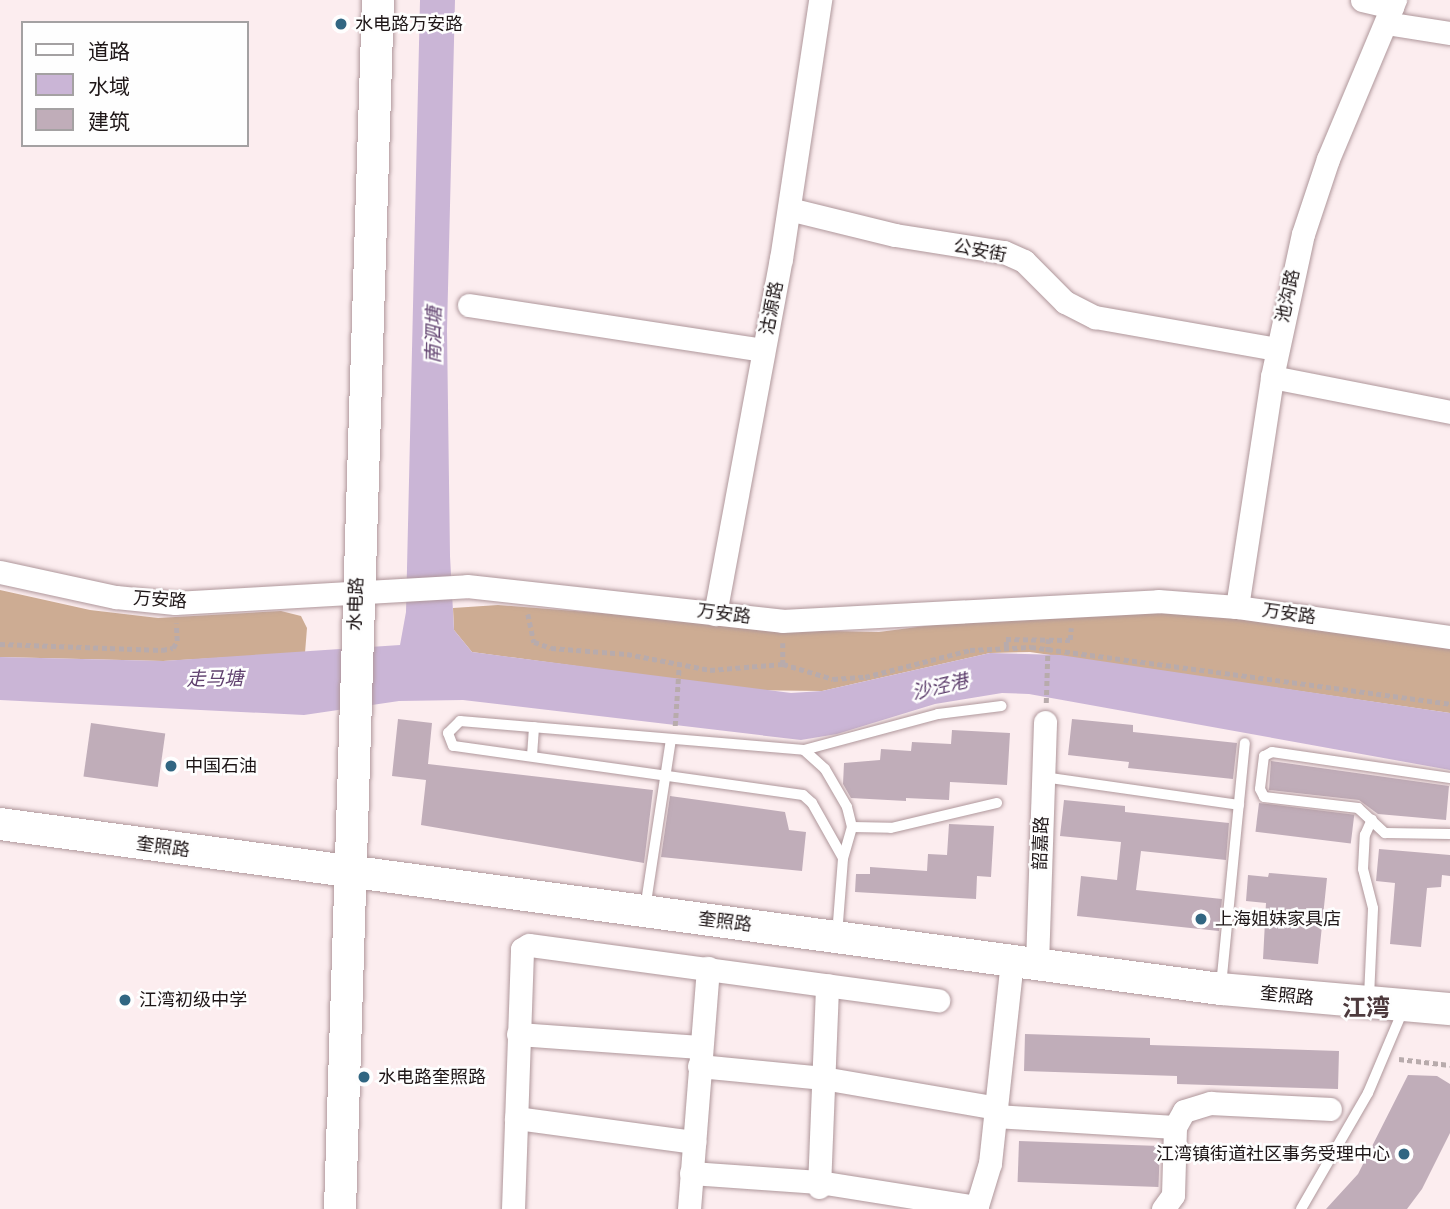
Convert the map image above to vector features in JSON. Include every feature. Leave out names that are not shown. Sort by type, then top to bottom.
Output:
[{"type":"main road","name":"水电路","points":[[340,1209],[356,590],[378,0]]},
{"type":"main road","name":"奎照路","points":[[0,824],[1221,989],[1368,1004],[1450,1009]]},
{"type":"street","name":"沽源路","points":[[715,614],[789,209],[820,0]]},
{"type":"street","points":[[1362,0],[1450,33]]},
{"type":"street","name":"池沟路","points":[[1237,607],[1272,377],[1303,234],[1328,159],[1391,10]]},
{"type":"street","name":"公安街","points":[[789,209],[895,235],[1004,252],[1024,261],[1065,302],[1094,317],[1277,349]]},
{"type":"street","points":[[469,305],[763,350]]},
{"type":"street","points":[[1272,377],[1450,412]]},
{"type":"street","name":"万安路","points":[[0,572],[116,597],[175,603],[401,587],[467,586],[525,589],[782,621],[1114,601],[1237,607],[1450,637]]},
{"type":"street","name":"韶嘉路","points":[[976,1208],[990,1163],[996,1112],[1025,962],[1043,777],[1046,713]]},
{"type":"street","points":[[513,1209],[522,949],[529,945],[938,1000]]},
{"type":"street","points":[[689,1209],[708,968]]},
{"type":"street","points":[[819,1185],[827,985]]},
{"type":"street","points":[[518,1034],[699,1057],[996,1112],[1175,1127]]},
{"type":"street","points":[[1163,1209],[1173,1195],[1175,1127],[1184,1111],[1198,1104],[1330,1109]]},
{"type":"street","points":[[516,1118],[694,1142]]},
{"type":"street","points":[[691,1173],[819,1185],[976,1208]]},
{"type":"lane","points":[[843,858],[812,803],[794,791],[453,746],[448,733],[460,722],[804,750],[938,714],[1000,706]]},
{"type":"lane","points":[[532,756],[534,727]]},
{"type":"lane","points":[[645,912],[671,740]]},
{"type":"lane","points":[[1221,989],[1245,743]]},
{"type":"lane","points":[[804,750],[825,769],[847,807],[852,827],[843,858],[836,936]]},
{"type":"lane","points":[[1450,778],[1272,752],[1264,756],[1260,789],[1264,797],[1358,808],[1385,833],[1450,834]]},
{"type":"lane","points":[[1043,777],[1239,805]]},
{"type":"lane","points":[[852,827],[891,828],[997,803]]},
{"type":"lane","points":[[1368,1004],[1373,908],[1363,869],[1366,835],[1372,819]]},
{"type":"lane","points":[[1301,1209],[1335,1156],[1383,1058],[1404,1007]]},
{"type":"path","points":[[525,589],[534,642],[582,653],[627,653],[679,666],[748,670],[783,664],[833,678],[864,677],[970,650],[1006,647],[1069,650],[1450,704]]},
{"type":"path","points":[[0,644],[173,648],[175,603]]},
{"type":"path","points":[[1006,647],[1006,639],[1070,640]]},
{"type":"path","points":[[1046,713],[1048,639]]},
{"type":"path","points":[[675,726],[679,666]]},
{"type":"path","points":[[1383,1058],[1450,1065]]},
{"type":"shaded area","points":[[0,590],[90,610],[158,618],[281,611],[301,616],[307,628],[305,653],[163,661],[0,657]]},
{"type":"shaded area","points":[[498,605],[828,631],[879,632],[1017,614],[1141,608],[1273,621],[1450,649],[1450,713],[1030,652],[990,653],[822,691],[753,690],[472,652],[454,630],[453,608]]},
{"type":"water","points":[[420,0],[455,0],[447,330],[450,556],[454,630],[472,652],[791,693],[822,691],[990,653],[1060,655],[1450,713],[1450,770],[1029,694],[1002,693],[935,704],[837,734],[801,740],[463,700],[399,701],[304,715],[0,700],[0,657],[163,661],[400,645],[406,612]]},
{"type":"building","points":[[398,719],[432,723],[428,764],[653,790],[644,863],[421,825],[426,780],[392,776]]},
{"type":"building","points":[[1072,719],[1133,725],[1133,732],[1237,743],[1233,779],[1128,768],[1129,762],[1068,755]]},
{"type":"building","points":[[91,723],[165,733],[158,787],[83,776]]},
{"type":"building","points":[[952,730],[1010,733],[1007,785],[950,782],[949,800],[851,798],[843,784],[844,763],[880,760],[881,749],[911,751],[912,742],[951,744]]},
{"type":"building","points":[[1271,761],[1449,786],[1446,820],[1378,814],[1359,800],[1269,790]]},
{"type":"building","points":[[670,796],[785,812],[789,830],[806,832],[802,871],[661,857]]},
{"type":"building","points":[[1064,800],[1125,806],[1125,812],[1229,823],[1226,860],[1141,851],[1136,890],[1222,899],[1219,931],[1077,916],[1081,876],[1117,880],[1121,842],[1060,836]]},
{"type":"building","points":[[1259,803],[1354,815],[1351,843],[1255,832]]},
{"type":"building","points":[[949,824],[994,826],[991,877],[977,876],[976,899],[855,892],[856,874],[870,874],[870,867],[927,871],[928,854],[947,855]]},
{"type":"building","points":[[1379,849],[1450,855],[1450,876],[1442,875],[1441,887],[1427,888],[1421,947],[1390,944],[1395,883],[1376,881]]},
{"type":"building","points":[[1269,873],[1327,878],[1318,964],[1263,959],[1266,903],[1246,901],[1248,875],[1268,877]]},
{"type":"building","points":[[1025,1034],[1150,1038],[1150,1045],[1339,1051],[1338,1089],[1177,1084],[1177,1076],[1024,1071]]},
{"type":"building","name":"江湾镇街道社区事务受理中心","points":[[1408,1075],[1437,1076],[1450,1084],[1450,1133],[1422,1189],[1407,1209],[1326,1209],[1358,1174]]},
{"type":"building","points":[[1019,1141],[1160,1146],[1158,1187],[1018,1182]]},
{"type":"place","name":"水电路万安路","points":[[341,24]]},
{"type":"place","name":"中国石油","points":[[171,766]]},
{"type":"place","name":"上海姐妹家具店","points":[[1201,919]]},
{"type":"place","name":"江湾初级中学","points":[[125,1000]]},
{"type":"place","name":"水电路奎照路","points":[[364,1077]]},
{"type":"place","name":"江湾镇街道社区事务受理中心","points":[[1404,1154]]},
{"type":"district","name":"江湾","points":[[1366,1009]]},
{"type":"water label","name":"南泗塘","points":[[434,335]]},
{"type":"water label","name":"走马塘","points":[[215,679]]},
{"type":"water label","name":"沙泾港","points":[[940,687]]}]
